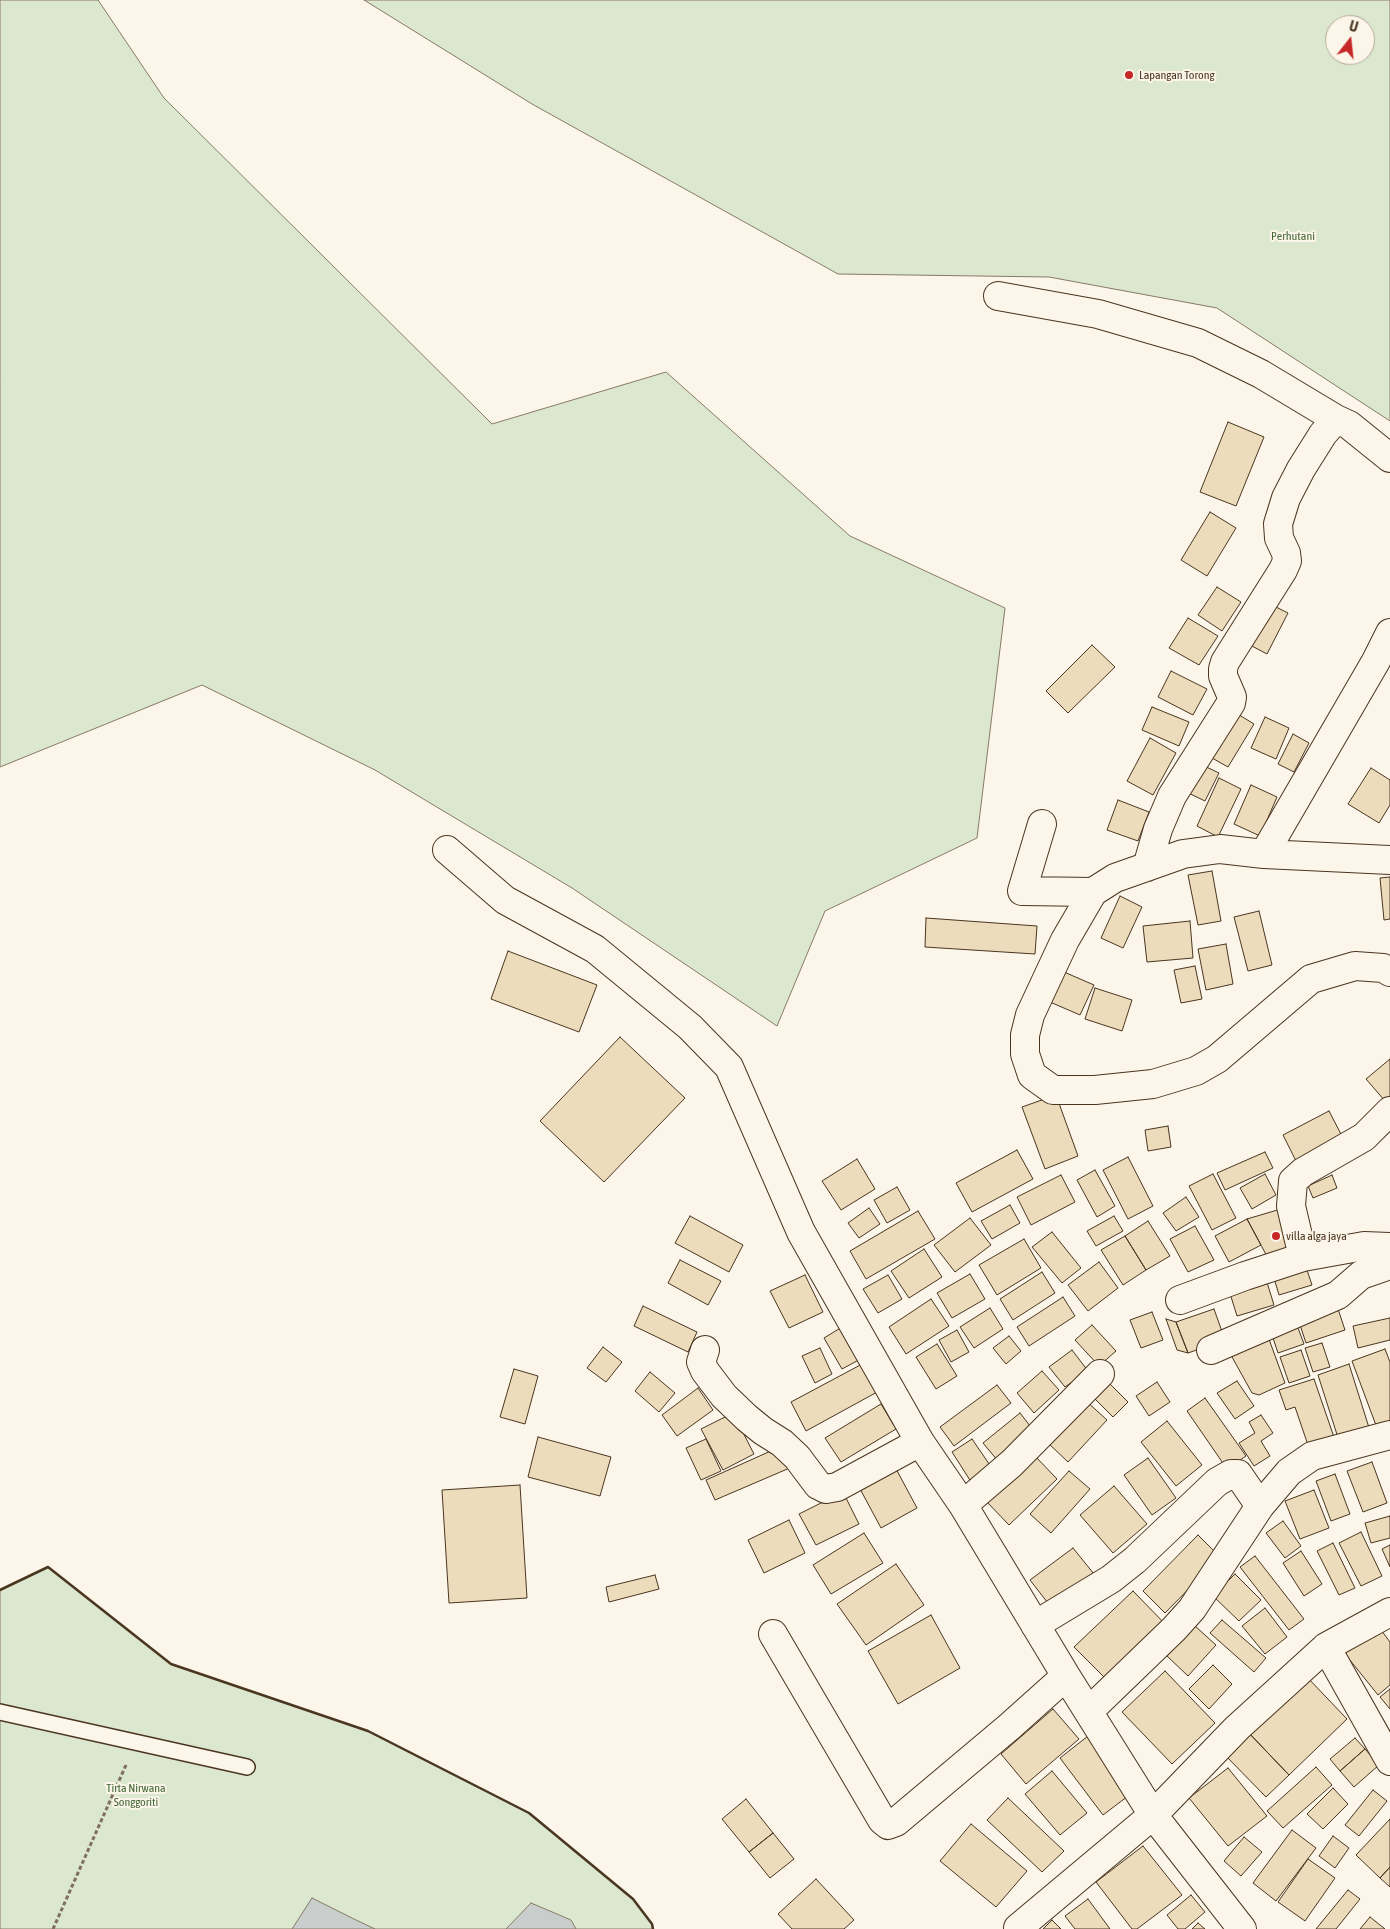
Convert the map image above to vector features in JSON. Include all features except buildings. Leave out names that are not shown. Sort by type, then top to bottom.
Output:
[{"type":"street","points":[[998,296],[1098,314],[1198,343],[1261,374],[1336,419],[1349,424],[1390,458]]},
{"type":"street","points":[[1147,866],[1158,829],[1172,796],[1231,703],[1232,697],[1223,676],[1225,662],[1287,561],[1286,553],[1279,538],[1278,524],[1286,498],[1301,469],[1336,419]]},
{"type":"street","points":[[1264,854],[1376,661],[1390,633]]},
{"type":"street","points":[[1042,824],[1022,891],[1093,892]]},
{"type":"street","points":[[1390,860],[1264,854],[1220,849],[1183,854],[1115,878],[1093,892],[1065,940],[1030,1015],[1025,1054],[1032,1075],[1053,1090],[1095,1090],[1153,1084],[1196,1071],[1217,1059],[1311,979],[1355,966],[1384,968],[1390,972]]},
{"type":"street","points":[[447,850],[505,900],[595,949],[690,1027],[729,1068],[801,1232],[920,1442],[963,1506],[1153,1815],[1242,1929]]},
{"type":"street","points":[[1303,1257],[1291,1206],[1293,1181],[1303,1172],[1364,1137],[1390,1111]]},
{"type":"street","points":[[1180,1300],[1244,1276],[1303,1257],[1364,1246],[1390,1247]]},
{"type":"street","points":[[1211,1350],[1338,1295],[1361,1275],[1390,1265]]},
{"type":"street","points":[[705,1350],[701,1362],[705,1371],[724,1396],[763,1431],[782,1443],[797,1457],[818,1485],[826,1489],[837,1487],[920,1442]]},
{"type":"street","points":[[963,1506],[1012,1463],[1100,1374]]},
{"type":"street","points":[[1089,1711],[1174,1629],[1192,1609],[1260,1506],[1289,1472],[1312,1456],[1390,1435]]},
{"type":"street","points":[[1036,1625],[1111,1579],[1135,1560],[1217,1482],[1230,1474],[1238,1474],[1260,1506]]},
{"type":"street","points":[[1018,1928],[1153,1815],[1237,1728],[1326,1647],[1390,1612]]},
{"type":"street","points":[[773,1634],[882,1820],[888,1826],[896,1822],[1066,1676]]},
{"type":"street","points":[[1326,1647],[1390,1761]]},
{"type":"lane","points":[[0,1712],[247,1767]]},
{"type":"path","points":[[53,1929],[136,1741]]},
{"type":"green space","points":[[0,0],[98,0],[164,98],[492,424],[666,372],[850,536],[1005,608],[977,838],[825,911],[777,1026],[572,888],[375,770],[202,685],[0,767]]},
{"type":"green space","name":"Perhutani","points":[[364,0],[1390,0],[1390,421],[1217,308],[1049,277],[838,274],[532,104]]},
{"type":"green space","name":"Tirta Nirwana Songgoriti","points":[[48,1567],[171,1664],[368,1731],[529,1813],[633,1899],[652,1924],[653,1929],[0,1929],[0,1590]]},
{"type":"shaded area","points":[[312,1898],[354,1919],[375,1929],[292,1929]]},
{"type":"shaded area","points":[[531,1903],[571,1920],[576,1929],[506,1929]]},
{"type":"wall","points":[[0,1590],[48,1567],[171,1664],[368,1731],[529,1813],[633,1899],[652,1924],[653,1929]]},
{"type":"place","name":"Lapangan Torong","points":[[1129,75]]},
{"type":"place","name":"villa alga jaya","points":[[1276,1236]]}]
